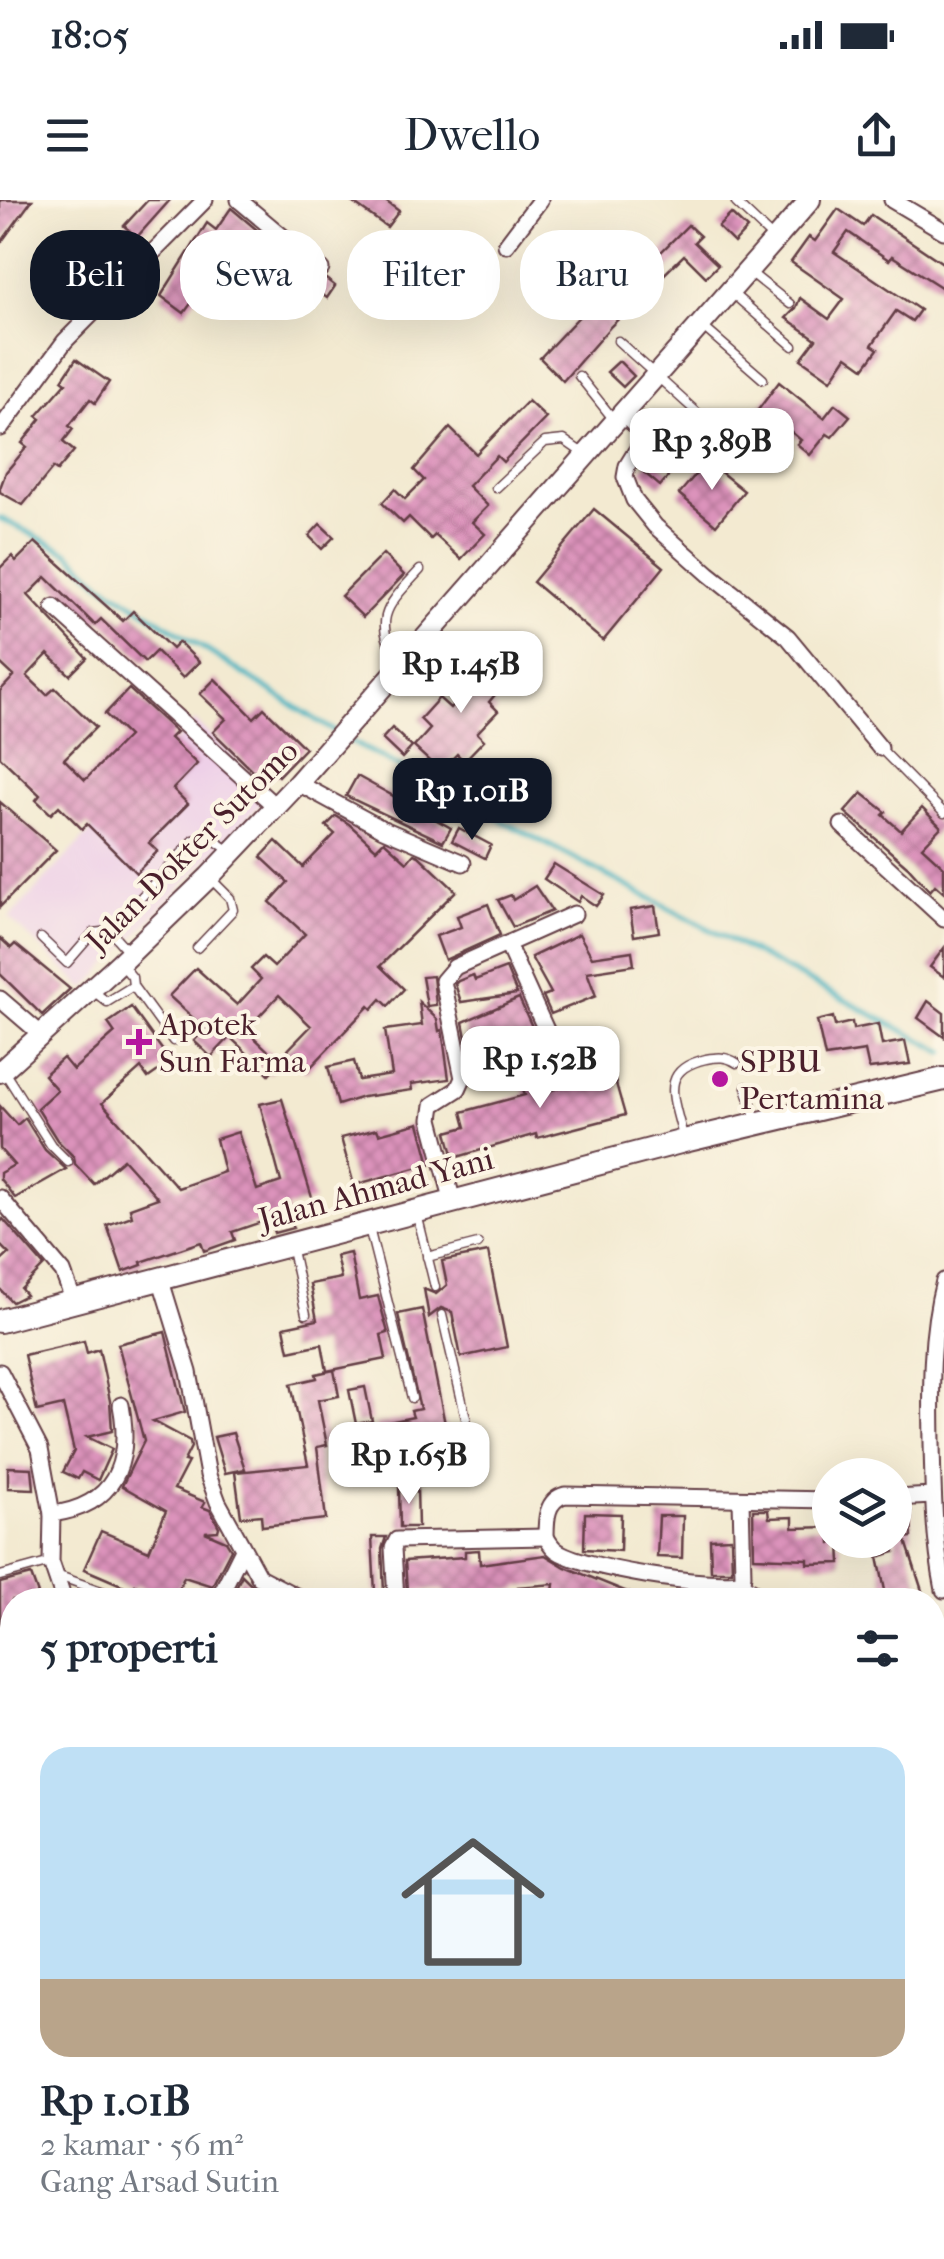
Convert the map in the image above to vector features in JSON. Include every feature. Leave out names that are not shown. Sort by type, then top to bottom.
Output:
[{"type":"main road","name":"Jalan Ahmad Yani","points":[[0,1321],[684,1141],[944,1079]]},
{"type":"street","points":[[1,428],[65,341],[206,200]]},
{"type":"street","points":[[239,200],[275,230]]},
{"type":"street","points":[[506,245],[540,200]]},
{"type":"street","name":"Jalan Dokter Sutomo","points":[[1,1071],[210,877],[326,754],[584,454],[810,200]]},
{"type":"street","points":[[892,200],[944,231]]},
{"type":"street","points":[[618,416],[641,432],[643,440],[627,466],[625,477],[634,500],[655,526],[708,574],[788,637],[880,748]]},
{"type":"street","points":[[54,607],[275,806]]},
{"type":"street","points":[[298,784],[381,828],[463,863]]},
{"type":"street","points":[[842,825],[944,919]]},
{"type":"street","points":[[453,1202],[431,1119],[436,1101],[458,1089],[464,1078],[443,981],[455,967],[574,914]]},
{"type":"street","points":[[508,944],[556,1052]]},
{"type":"street","points":[[0,999],[42,1036]]},
{"type":"street","points":[[0,1198],[63,1272],[74,1302]]},
{"type":"street","points":[[161,1280],[196,1401],[208,1475],[258,1577],[279,1588]]},
{"type":"street","points":[[944,1281],[938,1303],[930,1386],[933,1496],[944,1588]]},
{"type":"street","points":[[0,1372],[40,1449],[52,1514],[53,1569],[60,1588]]},
{"type":"street","points":[[52,1514],[94,1502],[110,1487],[126,1435],[122,1406]]},
{"type":"street","points":[[694,1588],[556,1550],[546,1537],[549,1507],[565,1495],[812,1500]]},
{"type":"street","points":[[912,1497],[933,1496]]},
{"type":"street","points":[[721,1588],[742,1580],[741,1500]]},
{"type":"street","points":[[395,1588],[393,1548],[397,1540],[546,1537]]},
{"type":"street","points":[[224,1588],[242,1551]]},
{"type":"lane","points":[[736,202],[776,240]]},
{"type":"lane","points":[[748,270],[790,304]]},
{"type":"lane","points":[[730,291],[794,346]]},
{"type":"lane","points":[[700,324],[763,378]]},
{"type":"lane","points":[[618,341],[722,435]]},
{"type":"lane","points":[[579,376],[618,416]]},
{"type":"lane","points":[[496,488],[546,442],[564,440],[584,454]]},
{"type":"lane","points":[[400,665],[389,647],[384,618],[389,604],[420,570]]},
{"type":"lane","points":[[880,748],[944,814]]},
{"type":"lane","points":[[41,938],[67,963],[93,934],[110,931],[194,840],[210,837],[232,853]]},
{"type":"lane","points":[[198,948],[233,910],[230,898],[210,877]]},
{"type":"lane","points":[[110,931],[126,958],[133,986],[173,1041]]},
{"type":"lane","points":[[92,990],[107,1002],[133,986]]},
{"type":"lane","points":[[684,1141],[672,1089],[674,1077],[688,1063],[727,1057],[736,1063]]},
{"type":"lane","points":[[1,1071],[51,1145],[68,1162]]},
{"type":"lane","points":[[746,1086],[757,1124]]},
{"type":"lane","points":[[416,1211],[435,1288]]},
{"type":"lane","points":[[368,1224],[412,1398]]},
{"type":"lane","points":[[428,1257],[478,1244]]},
{"type":"lane","points":[[290,1245],[306,1314]]},
{"type":"lane","points":[[442,1314],[466,1418]]},
{"type":"lane","points":[[0,1576],[53,1569],[98,1588]]},
{"type":"lane","points":[[742,1580],[755,1588]]},
{"type":"shaded area","points":[[195,721],[271,793],[85,989],[9,918]]},
{"type":"building","points":[[0,200],[32,200],[0,244]]},
{"type":"building","points":[[148,200],[170,200],[143,230],[124,226]]},
{"type":"building","points":[[349,200],[384,200],[399,211],[387,227]]},
{"type":"building","points":[[231,208],[257,230],[216,230]]},
{"type":"building","points":[[838,209],[863,226],[871,215],[944,264],[944,289],[892,256],[889,260],[848,232],[834,252],[920,310],[912,321],[896,311],[872,345],[878,349],[864,368],[847,356],[831,380],[801,359],[816,339],[786,318],[800,298],[829,319],[844,299],[791,262],[809,237],[815,241]]},
{"type":"building","points":[[731,214],[747,229],[734,243],[718,227]]},
{"type":"building","points":[[688,225],[700,236],[694,242],[718,265],[706,277],[684,255],[664,274],[664,249]]},
{"type":"building","points":[[180,266],[180,310],[161,296]]},
{"type":"building","points":[[327,280],[335,286],[327,298]]},
{"type":"building","points":[[576,320],[617,320],[563,381],[540,358]]},
{"type":"building","points":[[76,359],[109,382],[95,403],[90,399],[69,426],[73,429],[63,442],[74,451],[57,471],[53,468],[23,505],[0,492],[0,488],[6,472],[27,447],[22,443],[41,419],[37,416],[66,383],[62,380]]},
{"type":"building","points":[[619,361],[634,376],[623,387],[607,372]]},
{"type":"building","points":[[779,382],[824,418],[835,404],[850,416],[832,437],[827,434],[810,455],[797,444],[801,440],[783,425],[754,459],[734,442]]},
{"type":"building","points":[[528,401],[546,418],[503,462],[497,456],[468,486],[488,506],[472,522],[485,534],[461,559],[435,535],[431,539],[409,517],[403,523],[382,503],[395,489],[405,499],[424,480],[414,470],[450,428],[476,454]]},
{"type":"building","points":[[652,458],[671,473],[660,486],[641,470]]},
{"type":"building","points":[[707,461],[744,491],[716,525],[679,494]]},
{"type":"building","points":[[594,509],[664,567],[603,641],[533,582]]},
{"type":"building","points":[[320,524],[334,537],[322,549],[309,536]]},
{"type":"building","points":[[35,542],[123,621],[133,611],[172,649],[179,642],[199,662],[183,678],[156,651],[145,662],[101,619],[95,625],[46,577],[28,595],[87,658],[70,675],[48,654],[27,676],[47,695],[55,688],[96,727],[64,759],[85,780],[128,736],[105,714],[129,689],[176,732],[170,738],[197,764],[173,789],[188,804],[149,843],[158,851],[136,873],[87,824],[82,829],[59,806],[51,814],[36,800],[40,795],[0,757],[0,691],[14,676],[0,663],[0,568],[12,556],[16,561]]},
{"type":"building","points":[[383,554],[404,575],[363,617],[341,596]]},
{"type":"building","points":[[464,650],[483,666],[488,661],[509,678],[489,702],[498,711],[477,733],[484,740],[464,761],[457,754],[440,771],[414,747],[430,729],[420,719],[439,698],[450,708],[478,679],[456,660]]},
{"type":"building","points":[[215,679],[254,718],[264,708],[305,748],[278,776],[265,763],[255,773],[213,732],[226,719],[200,694]]},
{"type":"building","points":[[392,728],[412,747],[402,758],[382,739]]},
{"type":"building","points":[[357,776],[451,828],[443,842],[346,796]]},
{"type":"building","points":[[862,793],[886,812],[883,815],[901,831],[922,808],[941,827],[922,847],[944,867],[944,893],[935,885],[930,891],[845,812]]},
{"type":"building","points":[[0,802],[56,850],[0,907]]},
{"type":"building","points":[[336,816],[376,849],[384,841],[407,862],[414,854],[419,856],[456,891],[380,966],[404,989],[388,1006],[381,999],[372,1009],[369,1006],[306,1072],[285,1053],[311,1026],[279,995],[246,1030],[280,1062],[269,1074],[230,1037],[211,1057],[194,1041],[205,1029],[169,996],[196,968],[237,1005],[261,979],[251,969],[263,957],[274,967],[305,934],[270,902],[288,882],[261,857],[276,841],[303,867],[335,834],[326,826]]},
{"type":"building","points":[[459,828],[491,845],[485,858],[452,841]]},
{"type":"building","points":[[554,864],[604,895],[596,906],[581,896],[578,902],[544,879]]},
{"type":"building","points":[[535,886],[552,911],[513,927],[498,900],[511,895],[513,900]]},
{"type":"building","points":[[488,904],[500,935],[445,960],[436,936],[461,927],[457,916]]},
{"type":"building","points":[[655,906],[659,932],[634,936],[630,910]]},
{"type":"building","points":[[579,934],[592,957],[632,951],[634,965],[587,972],[596,996],[551,1014],[543,996],[551,993],[531,957]]},
{"type":"building","points":[[0,938],[11,948],[15,944],[70,989],[42,1015],[0,974]]},
{"type":"building","points":[[944,948],[944,977],[930,967]]},
{"type":"building","points":[[506,968],[517,994],[461,1002],[455,984],[458,981],[473,975],[475,980]]},
{"type":"building","points":[[433,976],[436,1005],[427,1006],[422,977]]},
{"type":"building","points":[[519,998],[542,1049],[512,1061],[515,1066],[488,1077],[475,1045],[468,1048],[463,1022]]},
{"type":"building","points":[[928,1001],[944,1013],[944,1037],[918,1018]]},
{"type":"building","points":[[419,1002],[437,1019],[439,1031],[442,1030],[449,1079],[411,1084],[412,1090],[338,1105],[328,1067],[354,1061],[359,1080],[392,1075],[385,1030],[422,1025]]},
{"type":"building","points":[[131,1007],[171,1062],[148,1078],[141,1068],[102,1103],[178,1188],[224,1172],[216,1139],[238,1132],[257,1190],[281,1182],[260,1104],[282,1099],[313,1201],[286,1208],[293,1228],[274,1233],[270,1219],[232,1232],[235,1240],[204,1251],[201,1242],[123,1272],[107,1225],[132,1216],[130,1208],[158,1198],[123,1159],[94,1184],[57,1140],[37,1108],[57,1090],[44,1075],[63,1058],[73,1070],[115,1033],[108,1023]]},
{"type":"building","points":[[833,1017],[835,1026],[852,1022],[853,1029],[878,1024],[882,1045],[905,1041],[910,1064],[869,1069],[865,1051],[825,1057],[817,1021]]},
{"type":"building","points":[[585,1055],[592,1079],[613,1073],[625,1115],[537,1138],[536,1134],[454,1158],[447,1132],[466,1127],[462,1112],[525,1095],[521,1082],[543,1076],[547,1091],[575,1084],[568,1059]]},
{"type":"building","points":[[0,1106],[17,1125],[25,1118],[45,1150],[66,1169],[15,1198],[0,1179],[0,1173],[14,1165],[0,1149]]},
{"type":"building","points":[[419,1123],[430,1164],[354,1185],[341,1138],[377,1129],[379,1134]]},
{"type":"building","points":[[3,1219],[44,1266],[21,1289],[26,1295],[12,1302],[0,1289],[0,1262],[9,1254],[0,1245]]},
{"type":"building","points":[[488,1252],[507,1347],[461,1357],[452,1312],[441,1308],[429,1317],[424,1289],[436,1294],[447,1285],[442,1261]]},
{"type":"building","points":[[350,1253],[359,1300],[378,1296],[388,1333],[381,1335],[386,1359],[327,1371],[322,1344],[289,1351],[284,1327],[317,1320],[310,1284],[341,1278],[336,1256]]},
{"type":"building","points":[[422,1309],[447,1434],[380,1447],[375,1425],[413,1417],[411,1411],[420,1409],[398,1314]]},
{"type":"building","points":[[165,1332],[185,1412],[153,1421],[190,1441],[184,1461],[188,1462],[174,1489],[205,1502],[202,1507],[210,1510],[219,1527],[218,1531],[205,1532],[226,1541],[231,1549],[212,1586],[184,1577],[179,1588],[128,1588],[84,1569],[101,1531],[149,1551],[166,1511],[122,1486],[144,1441],[118,1344]]},
{"type":"building","points":[[84,1341],[87,1353],[99,1349],[110,1401],[112,1431],[87,1437],[112,1449],[98,1480],[82,1472],[78,1479],[63,1472],[74,1451],[63,1405],[37,1411],[24,1355]]},
{"type":"building","points":[[334,1370],[339,1396],[318,1400],[327,1445],[317,1447],[326,1519],[262,1526],[261,1515],[241,1517],[235,1472],[308,1465],[291,1384]]},
{"type":"building","points":[[365,1387],[372,1421],[356,1424],[349,1390]]},
{"type":"building","points":[[233,1433],[245,1469],[225,1473],[214,1437]]},
{"type":"building","points":[[8,1467],[32,1468],[34,1489],[8,1488]]},
{"type":"building","points":[[417,1487],[418,1527],[400,1527],[399,1488]]},
{"type":"building","points":[[753,1510],[768,1510],[769,1518],[793,1517],[793,1528],[812,1527],[812,1558],[841,1558],[841,1563],[808,1564],[808,1559],[754,1557]]},
{"type":"building","points":[[585,1513],[621,1514],[620,1551],[584,1549]]},
{"type":"building","points":[[659,1516],[683,1516],[682,1558],[657,1557]]},
{"type":"building","points":[[372,1537],[386,1537],[382,1549],[384,1588],[375,1588]]},
{"type":"building","points":[[731,1538],[732,1571],[711,1571],[710,1539]]},
{"type":"building","points":[[479,1550],[480,1564],[545,1555],[617,1588],[554,1588],[554,1584],[518,1588],[407,1588],[405,1561],[465,1557],[465,1551]]},
{"type":"building","points":[[878,1558],[911,1558],[921,1588],[884,1588]]},
{"type":"building","points":[[31,1575],[36,1588],[0,1588],[0,1583]]},
{"type":"building","points":[[242,1575],[256,1588],[236,1588]]},
{"type":"waterway","points":[[0,518],[69,553],[101,583],[335,732]]},
{"type":"waterway","points":[[344,738],[944,1052]]},
{"type":"place","name":"Apotek Sun Farma","points":[[139,1042]]},
{"type":"place","name":"SPBU Pertamina","points":[[720,1079]]}]
